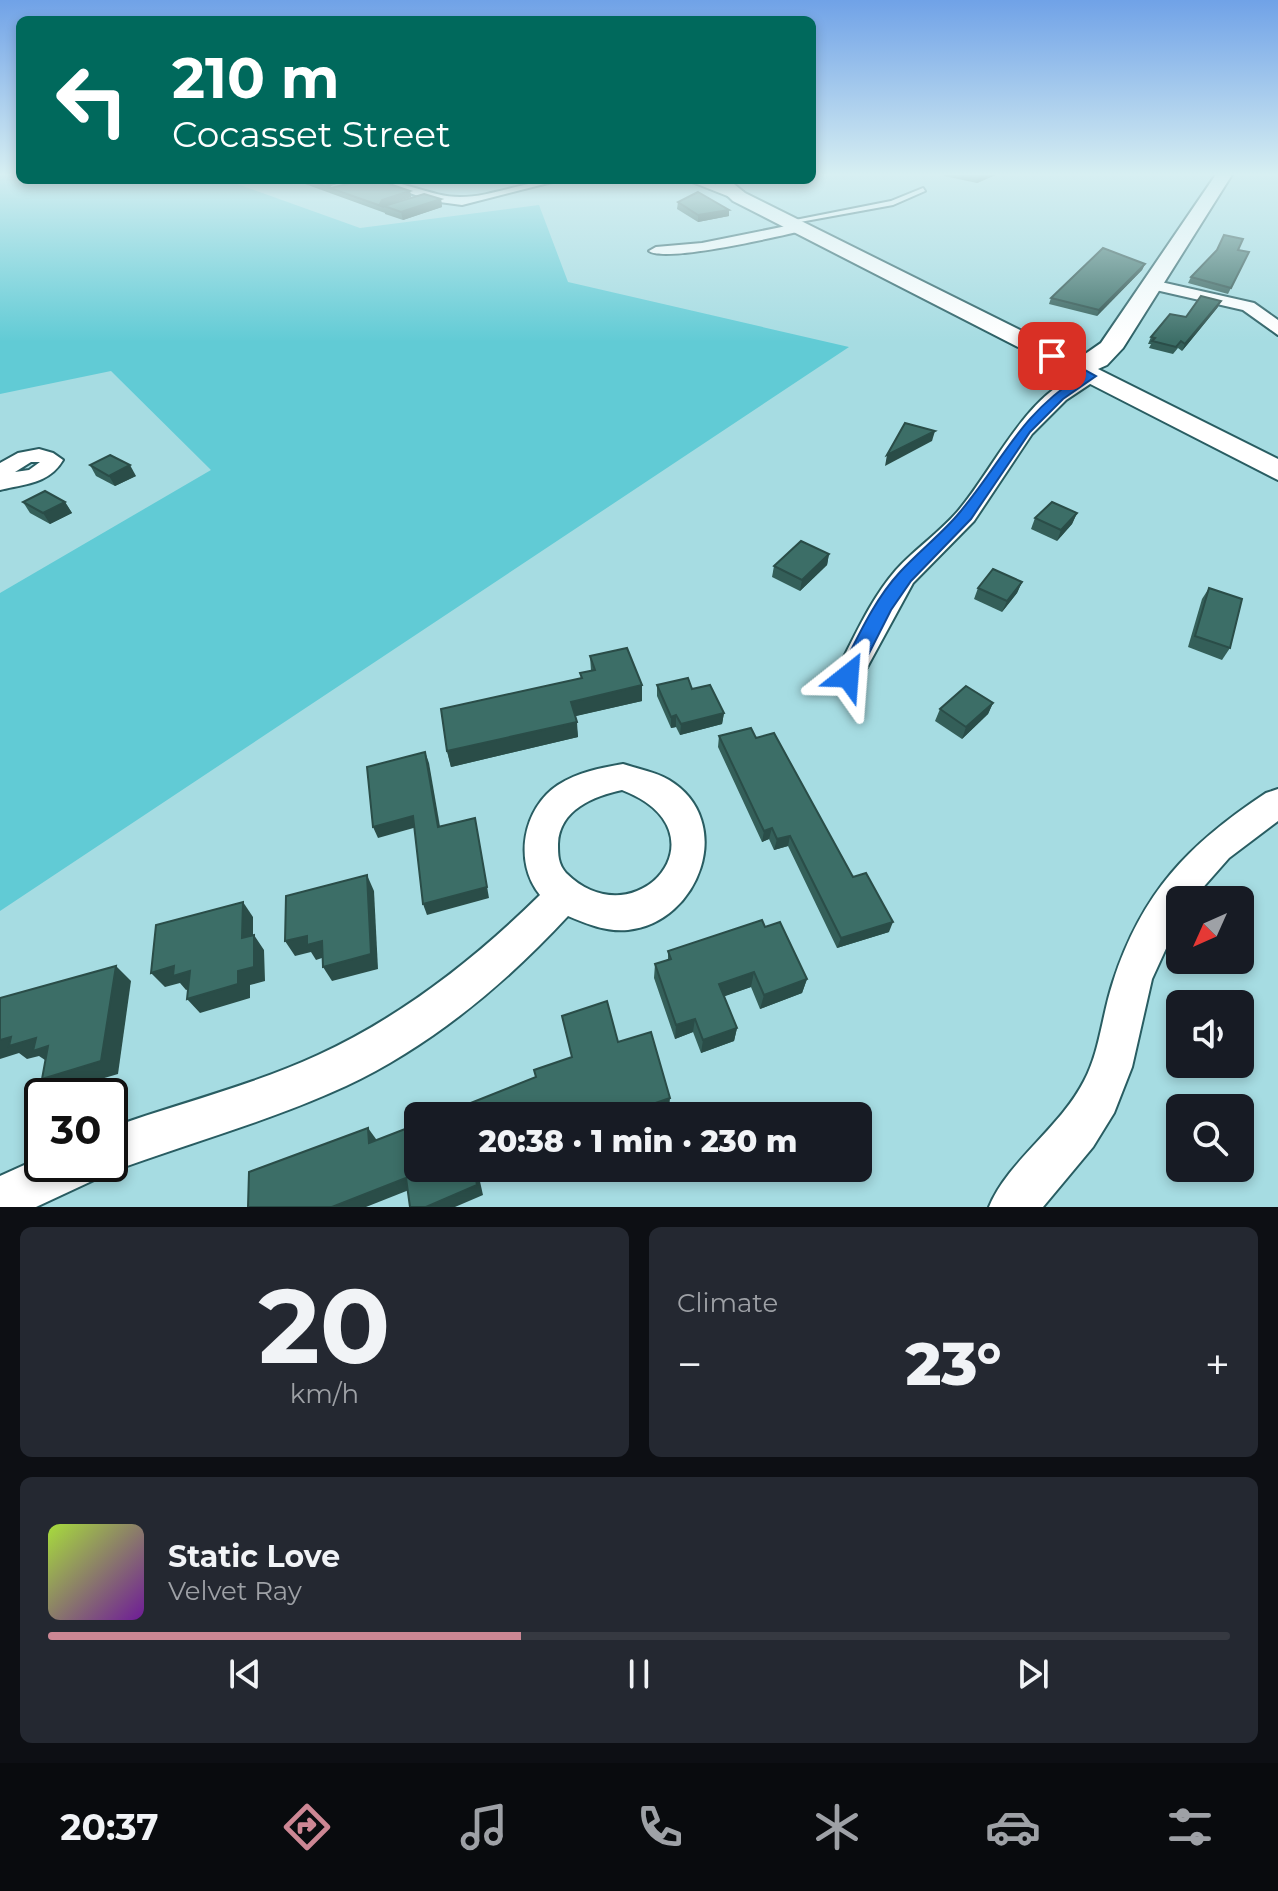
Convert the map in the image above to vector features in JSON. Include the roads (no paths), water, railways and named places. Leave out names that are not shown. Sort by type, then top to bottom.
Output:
[{"type":"street","points":[[656,251],[702,247],[777,229]]},
{"type":"street","points":[[803,229],[1278,471]]},
{"type":"street","points":[[848,676],[883,608],[904,577],[966,516],[1025,430],[1104,355],[1188,229]]},
{"type":"street","points":[[1152,285],[1248,306],[1262,313],[1278,330]]},
{"type":"street","points":[[605,778],[632,779],[657,788],[682,811],[691,842],[689,860],[672,890],[638,909],[609,912],[580,905],[564,895],[543,866],[540,848],[548,815],[572,790],[605,778]]},
{"type":"street","points":[[1012,1207],[1059,1155],[1085,1120],[1107,1080],[1134,977],[1152,934],[1180,886],[1209,853],[1278,803]]},
{"type":"street","points":[[128,1144],[268,1097],[334,1069],[396,1035],[469,986],[564,895]]},
{"type":"street","points":[[0,1200],[39,1182]]}]
